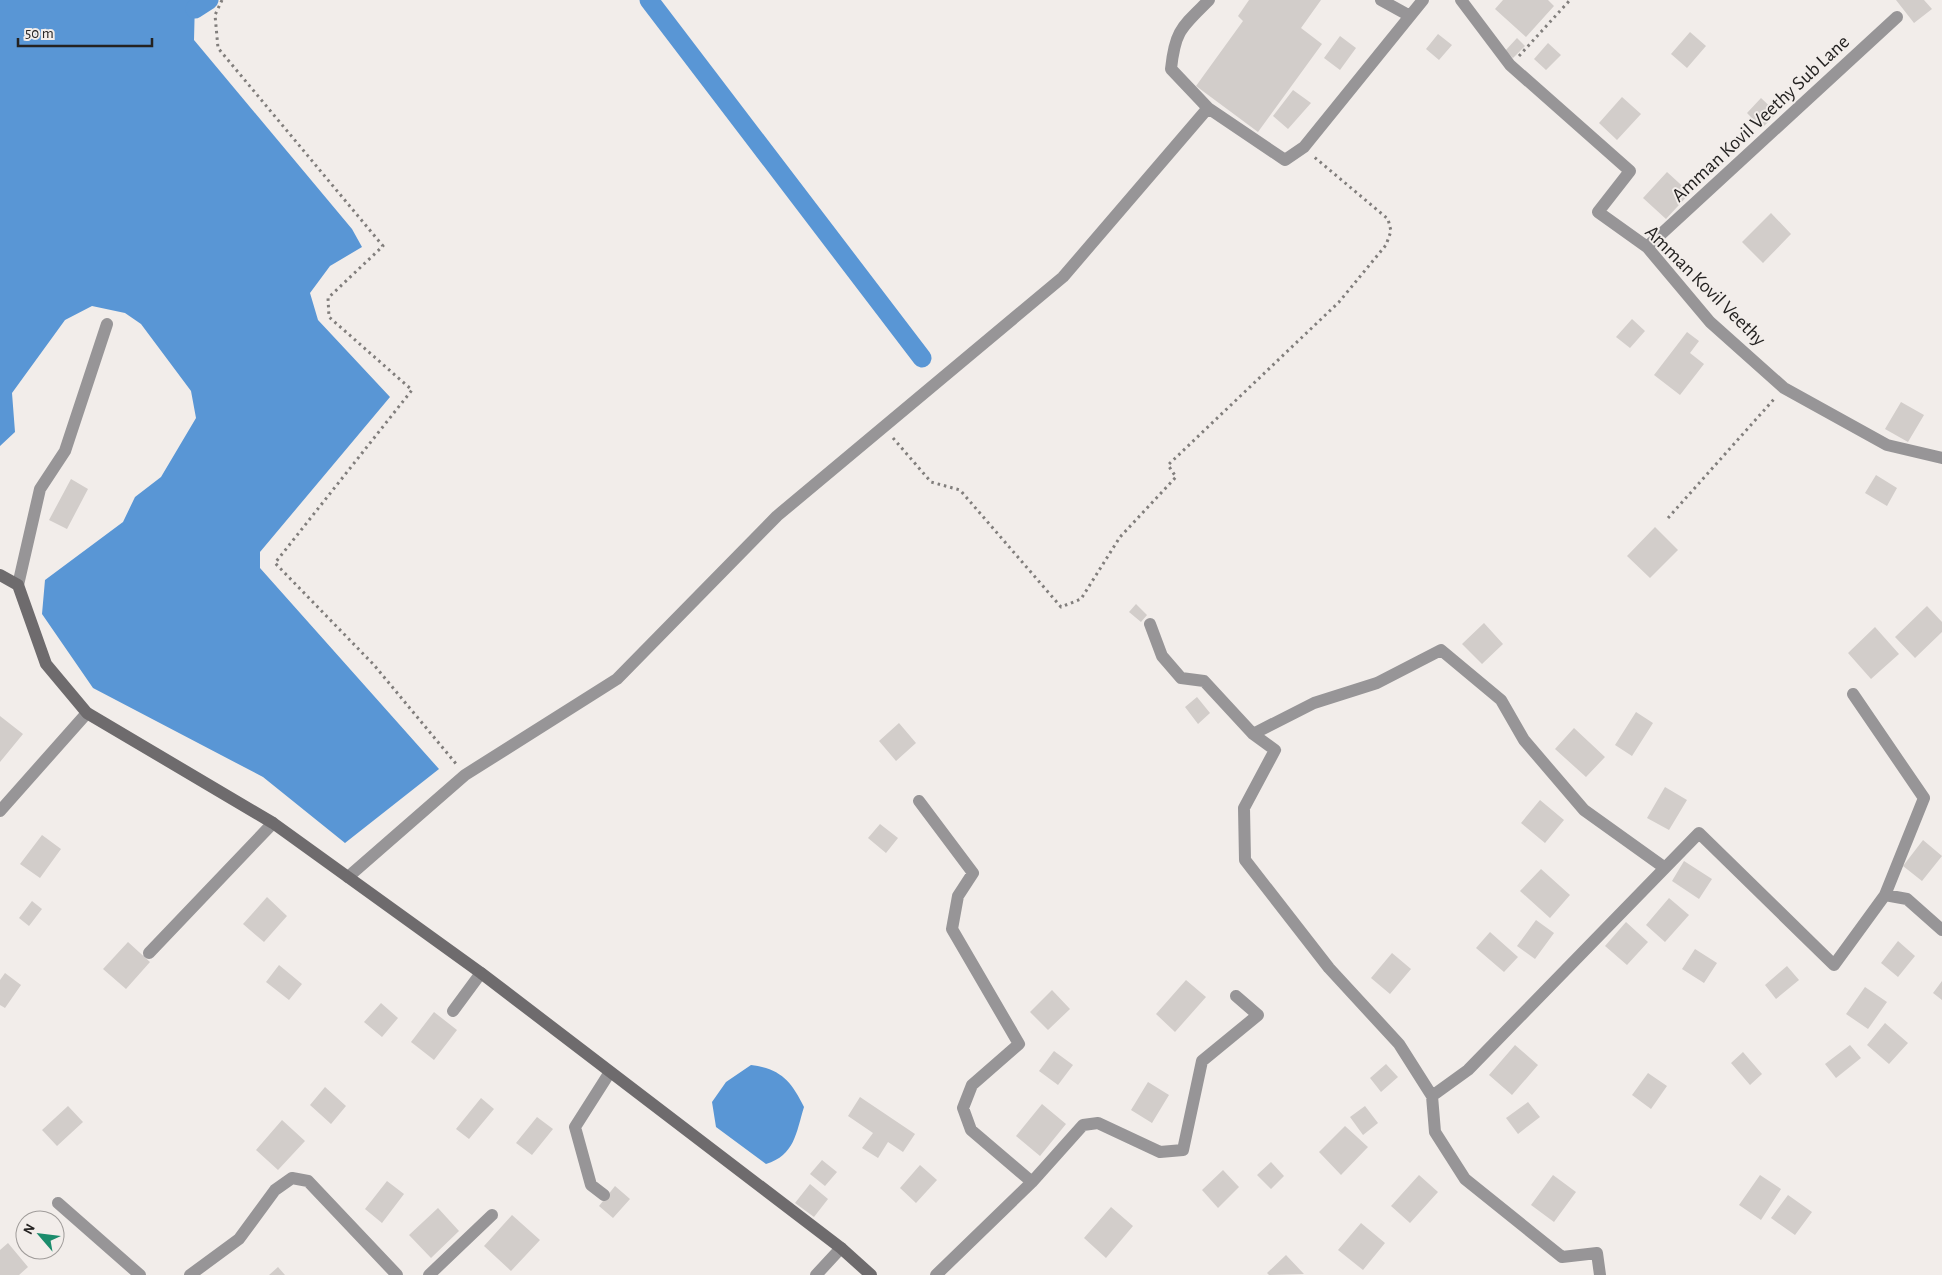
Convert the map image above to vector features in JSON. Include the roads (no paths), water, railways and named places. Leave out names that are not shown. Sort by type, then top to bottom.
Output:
[{"type":"street","points":[[1209,0],[1182,27],[1174,43],[1171,69],[1208,108],[1285,160],[1304,147],[1423,0]]},
{"type":"street","points":[[1381,0],[1410,16]]},
{"type":"street","name":"Amman Kovil Veethy","points":[[1461,0],[1510,65],[1630,171],[1598,212],[1647,247],[1710,322],[1784,388],[1887,445],[1942,458]]},
{"type":"street","name":"Amman Kovil Veethy Sub Lane","points":[[1647,247],[1897,17]]},
{"type":"street","points":[[348,877],[465,775],[617,679],[776,516],[1063,277],[1208,108]]},
{"type":"street","points":[[106,324],[65,451],[40,489],[18,585],[46,664],[87,713],[273,823],[481,973],[841,1248],[871,1275]]},
{"type":"street","points":[[0,575],[18,585]]},
{"type":"street","points":[[1150,624],[1162,656],[1181,678],[1204,681],[1253,734],[1275,750],[1244,808],[1245,860],[1329,968],[1399,1044],[1432,1096],[1435,1132],[1465,1179],[1562,1257],[1596,1253],[1600,1275]]},
{"type":"street","points":[[1253,734],[1314,703],[1377,683],[1441,650],[1501,700],[1524,740],[1584,810],[1665,868]]},
{"type":"street","points":[[1432,1096],[1468,1070],[1699,833],[1834,965],[1885,896],[1924,798],[1853,694]]},
{"type":"street","points":[[0,811],[87,713]]},
{"type":"street","points":[[919,801],[973,873],[958,896],[952,929],[1019,1044],[972,1085],[963,1108],[971,1130],[1032,1182]]},
{"type":"street","points":[[149,953],[273,823]]},
{"type":"street","points":[[1885,896],[1906,899],[1942,930]]},
{"type":"street","points":[[453,1011],[481,973]]},
{"type":"street","points":[[936,1275],[1032,1182],[1083,1125],[1098,1122],[1160,1152],[1183,1150],[1202,1061],[1258,1015],[1236,996]]},
{"type":"street","points":[[604,1195],[591,1185],[575,1127],[610,1072]]},
{"type":"street","points":[[190,1275],[239,1239],[275,1190],[292,1178],[308,1181],[397,1275]]},
{"type":"street","points":[[58,1203],[140,1275]]},
{"type":"street","points":[[429,1275],[492,1215]]},
{"type":"street","points":[[816,1275],[841,1248]]},
{"type":"water","points":[[0,0],[195,0],[194,40],[352,229],[362,247],[330,266],[310,293],[318,320],[390,397],[260,552],[260,568],[439,769],[345,843],[263,777],[93,688],[42,614],[45,580],[123,522],[135,497],[161,477],[196,418],[191,391],[141,324],[125,313],[92,306],[65,320],[12,393],[15,432],[0,446]]},
{"type":"water","points":[[751,1065],[778,1073],[789,1083],[804,1107],[796,1134],[789,1149],[776,1160],[766,1164],[716,1127],[712,1102],[726,1082]]},
{"type":"waterway","points":[[195,9],[209,0]]},
{"type":"waterway","points":[[649,0],[922,358]]}]
